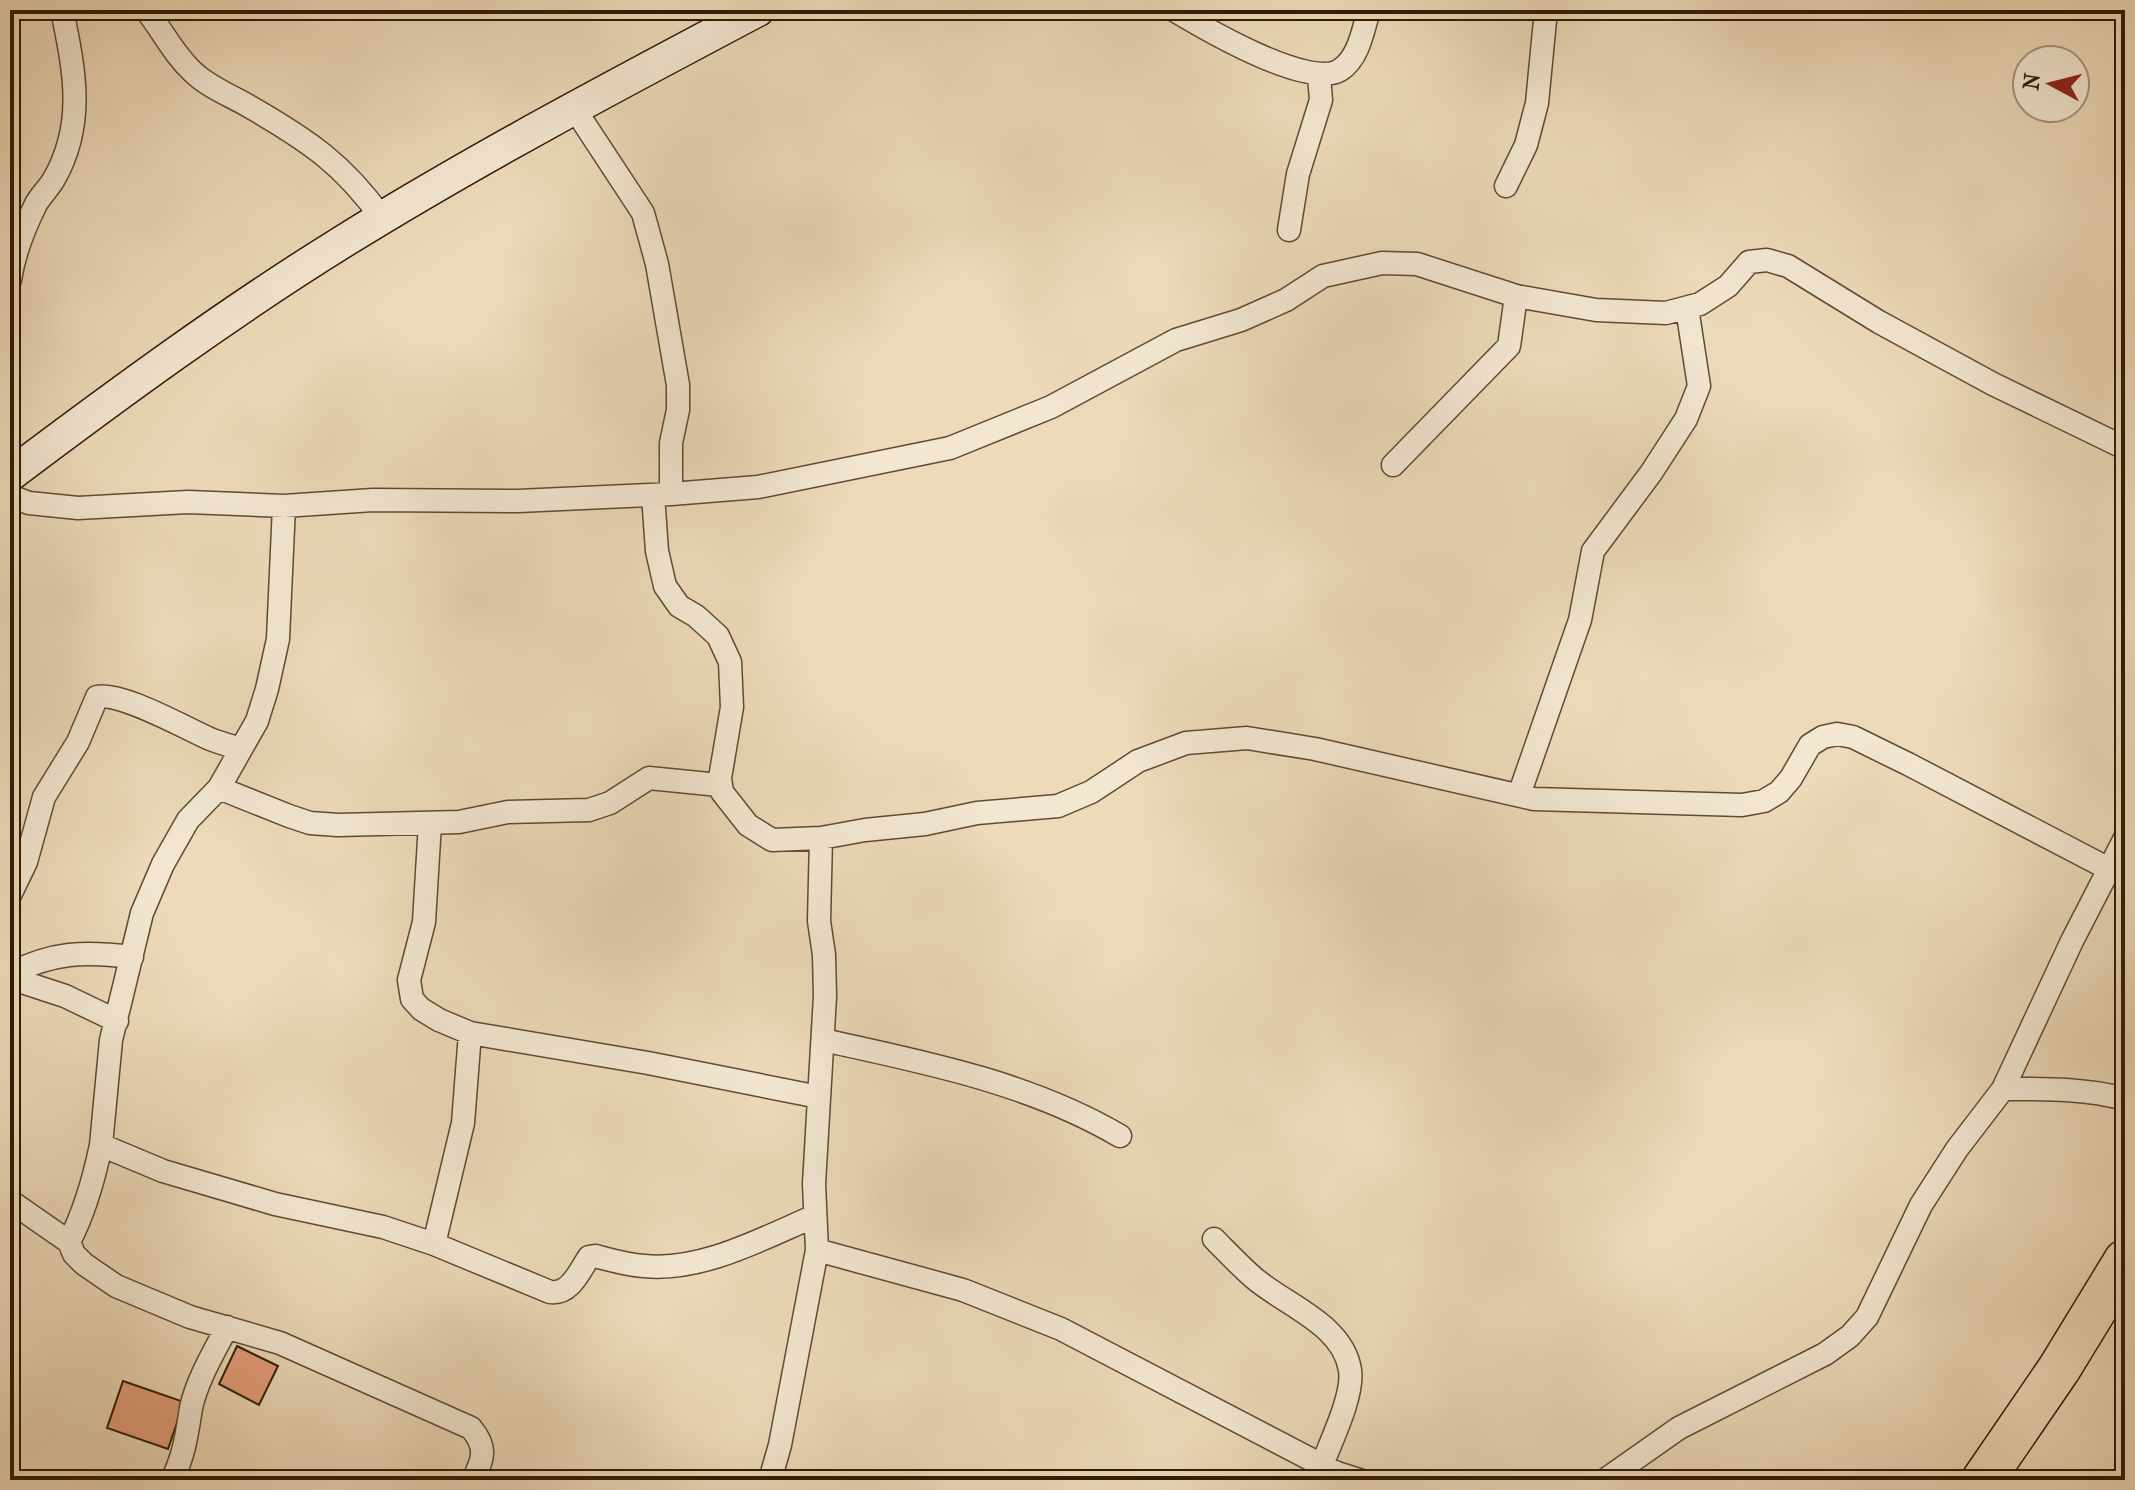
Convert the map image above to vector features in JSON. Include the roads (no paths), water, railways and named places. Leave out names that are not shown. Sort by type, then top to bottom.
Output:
[{"type":"highway","points":[[1983,1480],[2059,1369],[2124,1284]]},
{"type":"highway","points":[[1998,1480],[2124,1284]]},
{"type":"street","points":[[10,280],[22,235],[66,150],[74,113],[76,80],[62,10]]},
{"type":"street","points":[[146,10],[196,76],[278,122],[325,154],[358,185],[382,218]]},
{"type":"street","points":[[10,475],[162,361],[382,218],[574,108],[758,10]]},
{"type":"street","points":[[1174,10],[1234,44],[1319,76],[1341,70],[1351,61],[1369,10]]},
{"type":"street","points":[[1506,186],[1526,145],[1537,103],[1546,10]]},
{"type":"street","points":[[1289,230],[1298,174],[1321,100],[1319,76]]},
{"type":"street","points":[[574,108],[643,213],[657,264],[678,385],[678,410],[662,495],[657,551],[665,586],[679,606],[696,616],[718,636],[730,662],[732,707],[719,785],[748,825],[772,840],[821,838],[925,824],[977,813],[1058,806],[1091,792],[1138,761],[1186,743],[1247,738],[1315,749],[1534,799],[1742,805],[1764,801],[1779,792],[1810,745],[1823,737],[1837,734],[1853,737],[1908,764],[2109,869]]},
{"type":"street","points":[[10,496],[29,503],[78,508],[188,502],[284,506],[373,500],[518,501],[758,487],[950,448],[1051,407],[1176,340],[1241,320],[1286,300],[1323,276],[1382,263],[1417,264],[1516,296],[1596,310],[1666,313],[1700,304],[1728,286],[1749,262],[1767,260],[1788,266],[1879,322],[1993,384],[2125,448]]},
{"type":"street","points":[[1393,465],[1509,346],[1516,296]]},
{"type":"street","points":[[1519,795],[1580,620],[1593,551],[1651,473],[1686,419],[1695,398],[1699,386],[1687,308]]},
{"type":"street","points":[[69,1242],[93,1183],[101,1145],[105,1078],[142,913],[163,864],[188,820],[219,788],[257,721],[267,689],[278,639],[284,506]]},
{"type":"street","points":[[10,895],[26,862],[44,797],[78,742],[97,697],[139,707],[211,740],[241,749]]},
{"type":"street","points":[[219,788],[310,823],[338,825],[459,822],[508,812],[589,810],[610,803],[649,778],[719,785]]},
{"type":"street","points":[[430,823],[425,910],[409,980],[412,999],[421,1009],[470,1033],[819,1097]]},
{"type":"street","points":[[770,1480],[780,1445],[817,1250],[814,1184],[825,996],[819,921],[821,838]]},
{"type":"street","points":[[1605,1480],[1679,1428],[1825,1354],[1850,1336],[1867,1317],[1928,1194],[1957,1149],[2003,1089],[2125,838]]},
{"type":"street","points":[[10,976],[44,958],[63,955],[86,953],[132,957]]},
{"type":"street","points":[[10,976],[65,996],[117,1021]]},
{"type":"street","points":[[434,1244],[463,1123],[470,1033]]},
{"type":"street","points":[[823,1040],[1008,1085],[1093,1119],[1120,1136]]},
{"type":"street","points":[[2003,1089],[2090,1092],[2125,1099]]},
{"type":"street","points":[[101,1145],[178,1176],[275,1204],[383,1227],[559,1293],[566,1290],[589,1257],[646,1267],[679,1264],[709,1258],[815,1216]]},
{"type":"street","points":[[10,1201],[69,1242],[74,1254],[84,1264],[116,1286],[190,1317],[280,1343],[471,1428],[482,1441],[482,1455],[473,1480]]},
{"type":"street","points":[[1214,1239],[1255,1278],[1325,1328],[1339,1342],[1351,1373],[1322,1465]]},
{"type":"street","points":[[817,1250],[963,1290],[1061,1329],[1322,1465],[1359,1480]]},
{"type":"street","points":[[172,1480],[187,1442],[191,1407],[198,1386],[227,1327]]}]
